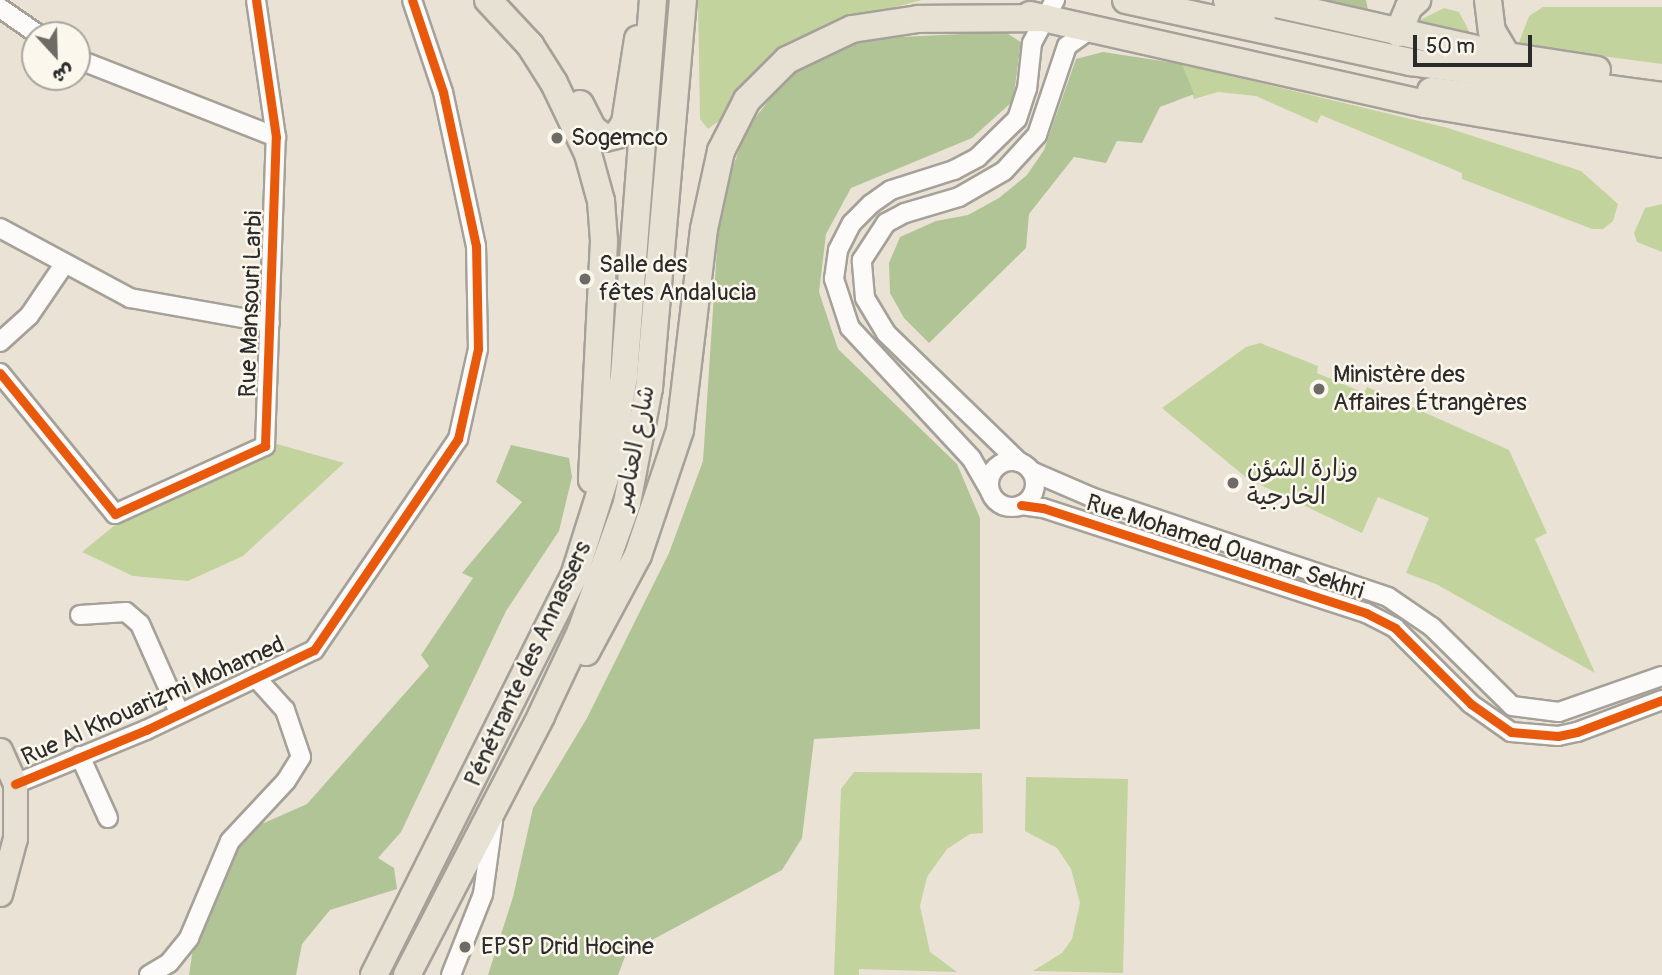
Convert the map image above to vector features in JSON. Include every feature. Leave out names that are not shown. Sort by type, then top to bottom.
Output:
[{"type":"highway","points":[[488,0],[530,45],[554,83],[588,154],[600,201],[604,241],[589,532]]},
{"type":"highway","points":[[511,0],[551,52],[593,129],[605,138],[617,135],[625,123],[647,0]]},
{"type":"highway","name":"Pénétrante des Annassers","points":[[374,975],[552,622],[589,532],[610,462],[624,376],[653,0]]},
{"type":"highway","name":"شارع العناصر","points":[[407,975],[495,807],[581,631],[627,503],[649,388],[683,0]]},
{"type":"highway","points":[[950,0],[1051,9],[1095,26],[1339,84],[1511,121],[1662,144]]},
{"type":"highway","points":[[1126,0],[1411,62],[1662,96]]},
{"type":"highway","points":[[1227,0],[1282,33]]},
{"type":"highway","points":[[1259,0],[1394,33],[1507,56],[1662,79]]},
{"type":"highway","points":[[1394,33],[1396,0]]},
{"type":"highway","points":[[1394,33],[1409,7],[1417,0]]},
{"type":"highway","points":[[1488,0],[1492,31],[1507,56]]},
{"type":"highway","points":[[541,716],[608,616],[638,555],[663,486],[681,419],[704,229],[721,151],[747,100],[788,60],[852,29],[918,19],[1051,9]]},
{"type":"highway","points":[[1339,84],[1482,95],[1662,120]]},
{"type":"main road","points":[[0,750],[15,783],[15,838],[0,894]]},
{"type":"street","name":"Rue Mansouri Larbi","points":[[0,373],[115,514],[265,446],[276,137],[257,0]]},
{"type":"street","name":"Rue Al Khouarizmi Mohamed","points":[[15,783],[257,679],[314,650],[458,439],[478,349],[476,246],[443,92],[412,0]]},
{"type":"street","points":[[0,8],[21,23]]},
{"type":"street","points":[[1051,9],[1032,43],[1027,89],[1009,129],[978,157],[954,170],[891,190],[871,204],[852,223],[838,250],[834,279],[850,328],[965,450],[1003,506],[1021,505],[1034,491],[1026,466],[886,333],[865,298],[862,260],[886,223],[905,212],[959,197],[1004,171],[1037,135],[1061,55],[1073,38],[1095,26]]},
{"type":"street","points":[[91,64],[276,137]]},
{"type":"street","points":[[0,228],[63,266],[130,298],[270,323]]},
{"type":"street","points":[[0,342],[29,316],[63,266]]},
{"type":"street","points":[[989,489],[993,469],[1005,461],[1026,466],[1091,498],[1388,597],[1432,627],[1512,706],[1559,712],[1662,676]]},
{"type":"street","name":"Rue Mohamed Ouamar Sekhri","points":[[1021,505],[1056,512],[1366,613],[1395,628],[1471,704],[1511,732],[1558,736],[1577,732],[1662,700]]},
{"type":"street","points":[[80,615],[126,612],[140,624],[179,712]]},
{"type":"street","points":[[149,975],[169,963],[189,938],[230,841],[286,781],[300,757],[285,710],[257,679]]},
{"type":"street","points":[[80,756],[108,818]]},
{"type":"street","points":[[451,975],[483,894],[495,807]]},
{"type":"green space","points":[[698,0],[922,0],[857,17],[708,129],[700,119]]},
{"type":"green space","points":[[1323,0],[1366,0],[1369,15]]},
{"type":"green space","points":[[1543,7],[1662,7],[1662,64],[1518,45],[1529,16]]},
{"type":"green space","points":[[1444,8],[1459,12],[1471,35],[1416,22]]},
{"type":"green space","points":[[1005,32],[1021,42],[1013,101],[972,138],[851,188],[826,234],[819,292],[838,349],[957,464],[980,518],[980,729],[814,739],[802,838],[782,870],[626,954],[618,975],[488,975],[513,897],[533,808],[587,718],[669,553],[703,461],[720,203],[747,128],[795,67],[857,39]]},
{"type":"green space","points":[[1103,52],[1182,64],[1194,94],[1160,107],[1142,143],[1117,141],[1106,163],[1074,157],[1029,214],[1026,248],[929,343],[904,318],[890,293],[889,263],[900,237],[936,221],[968,215],[999,198],[1027,175],[1044,150],[1076,59]]},
{"type":"green space","points":[[1182,64],[1448,128],[1581,171],[1618,204],[1613,221],[1603,229],[1592,229],[1462,179],[1462,173],[1321,115],[1317,123],[1256,96],[1218,92],[1194,99]]},
{"type":"green space","points":[[1662,204],[1662,252],[1637,242],[1634,233],[1645,208]]},
{"type":"green space","points":[[1260,343],[1318,366],[1317,373],[1364,393],[1367,387],[1509,450],[1547,533],[1535,539],[1595,673],[1436,584],[1406,573],[1429,518],[1378,497],[1362,533],[1248,479],[1162,408],[1246,347]]},
{"type":"green space","points":[[277,444],[344,463],[243,556],[188,581],[133,576],[82,552],[120,521]]},
{"type":"green space","points":[[511,445],[569,458],[572,477],[559,531],[506,611],[401,832],[378,858],[394,868],[397,889],[330,910],[302,944],[296,975],[189,975],[199,908],[242,824],[264,823],[307,804],[429,666],[421,655],[473,578],[462,573],[522,502],[496,482]]},
{"type":"green space","points":[[854,772],[982,773],[983,833],[970,834],[947,849],[927,877],[920,906],[930,952],[957,972],[859,969],[859,975],[834,975],[841,789]]},
{"type":"green space","points":[[1026,777],[1128,779],[1123,973],[1033,971],[1062,953],[1072,939],[1080,903],[1071,869],[1057,848],[1025,831]]},
{"type":"cycle path","points":[[0,373],[115,514],[265,446],[276,137],[256,0]]},
{"type":"cycle path","points":[[15,784],[146,730],[314,650],[458,439],[478,349],[476,246],[443,92],[412,0]]},
{"type":"cycle path","points":[[1021,505],[1043,508],[1366,613],[1395,628],[1471,704],[1511,732],[1558,736],[1577,732],[1662,700]]},
{"type":"place","name":"Sogemco","points":[[557,138]]},
{"type":"place","name":"Salle des fêtes Andalucia","points":[[585,279]]},
{"type":"place","name":"Ministère des Affaires Étrangères","points":[[1319,389]]},
{"type":"place","name":"وزارة الشؤن الخارجية","points":[[1233,483]]},
{"type":"place","name":"EPSP Drid Hocine","points":[[465,947]]}]
